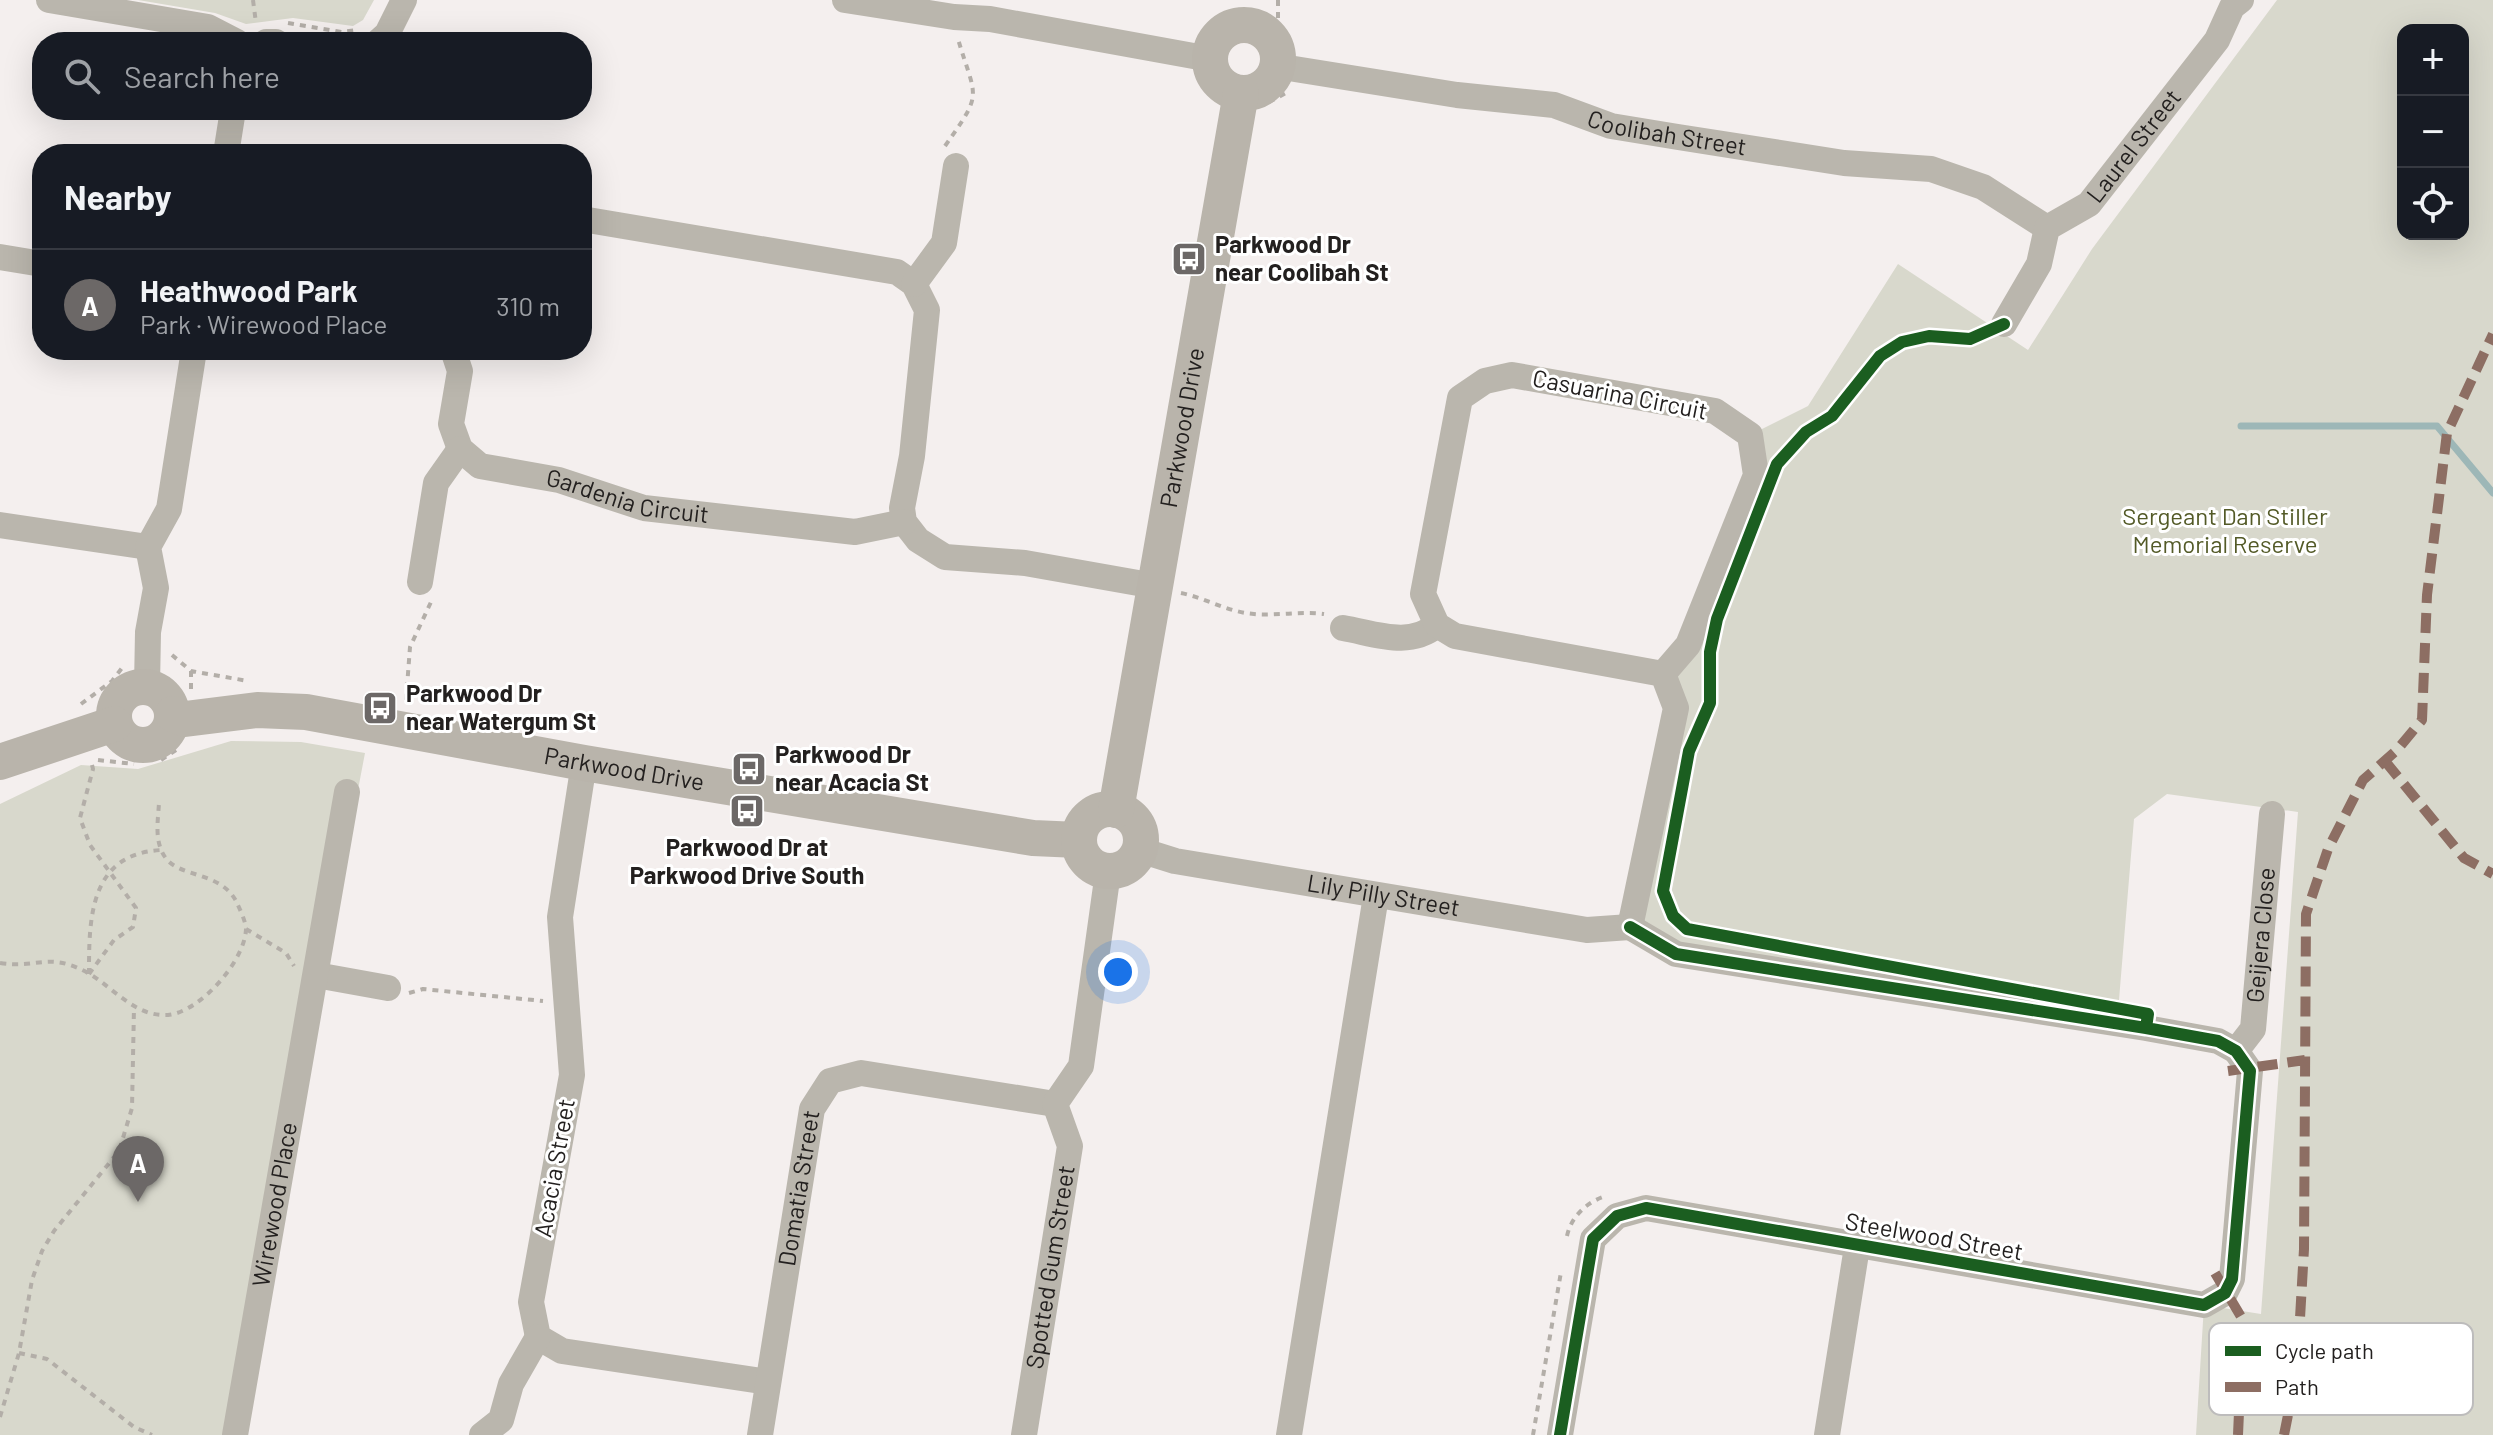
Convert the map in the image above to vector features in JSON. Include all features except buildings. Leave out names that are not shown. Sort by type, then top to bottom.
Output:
[{"type":"street","points":[[49,0],[239,32]]},
{"type":"street","points":[[388,32],[404,0]]},
{"type":"street","points":[[845,0],[954,17],[991,9],[1210,59]]},
{"type":"street","name":"Laurel Street","points":[[2047,228],[2089,204],[2217,40],[2232,2]]},
{"type":"street","points":[[1253,12],[1273,40],[1278,58],[1287,68],[1253,100],[1220,84],[1210,59],[1221,34],[1253,12]]},
{"type":"street","name":"Coolibah Street","points":[[1287,68],[1457,95],[1554,105],[1611,126],[1678,137],[1727,142],[1844,163],[1931,169],[1983,187],[2047,228]]},
{"type":"street","name":"Parkwood Drive","points":[[1103,804],[1174,591],[1253,100]]},
{"type":"street","points":[[228,144],[231,120]]},
{"type":"street","points":[[914,284],[944,243],[956,166]]},
{"type":"street","points":[[592,221],[897,272],[914,284],[927,310],[912,456],[902,494],[904,522],[918,540],[945,557],[1025,563],[1174,591]]},
{"type":"street","points":[[2004,324],[2039,264],[2047,228]]},
{"type":"street","points":[[0,257],[32,262]]},
{"type":"street","points":[[136,675],[165,696],[183,718],[166,735],[146,745],[133,744],[121,736],[114,724],[113,714],[136,675],[148,632],[156,588],[148,547],[169,509],[192,360]]},
{"type":"street","points":[[420,582],[436,483],[460,449],[451,424],[460,371],[456,360]]},
{"type":"street","name":"Casuarina Circuit","points":[[1437,625],[1423,594],[1460,398],[1485,381],[1512,375],[1715,411],[1750,435],[1756,475],[1688,645],[1663,674]]},
{"type":"street","name":"Gardenia Circuit","points":[[460,449],[480,466],[559,480],[644,508],[845,532],[875,530],[904,522]]},
{"type":"street","points":[[0,525],[148,547]]},
{"type":"street","points":[[1334,621],[1407,640],[1425,635],[1437,625],[1455,636],[1663,674],[1676,708],[1630,927],[1676,954],[2146,1028],[2218,1041],[2236,1051]]},
{"type":"street","name":"Parkwood Drive","points":[[183,718],[257,710],[306,712],[584,763],[1033,838],[1075,826]]},
{"type":"street","points":[[0,762],[114,724]]},
{"type":"street","name":"Acacia Street","points":[[538,1337],[531,1302],[572,1075],[561,896],[584,763]]},
{"type":"street","name":"Wirewood Place","points":[[235,1435],[347,792]]},
{"type":"street","points":[[1103,804],[1136,823],[1140,850],[1129,865],[1108,872],[1087,862],[1075,826],[1103,804]]},
{"type":"street","name":"Geijera Close","points":[[2236,1051],[2253,1029],[2272,814]]},
{"type":"street","name":"Lily Pilly Street","points":[[1140,850],[1175,861],[1587,930],[1630,927]]},
{"type":"street","points":[[1055,1104],[1081,1066],[1108,872]]},
{"type":"street","points":[[1289,1435],[1376,896]]},
{"type":"street","points":[[314,985],[393,992]]},
{"type":"street","name":"Steelwood Street","points":[[1560,1435],[1593,1239],[1617,1216],[1646,1208],[2204,1305],[2225,1293],[2232,1279],[2250,1071],[2236,1051]]},
{"type":"street","name":"Domatia Street","points":[[768,1382],[812,1109],[830,1081],[861,1073],[1055,1104]]},
{"type":"street","name":"Spotted Gum Street","points":[[1024,1435],[1070,1146],[1055,1104]]},
{"type":"street","points":[[1827,1435],[1857,1247]]},
{"type":"street","points":[[482,1435],[501,1420],[511,1384],[538,1337],[562,1351],[768,1382],[760,1435]]},
{"type":"path","points":[[253,0],[252,11],[262,32]]},
{"type":"path","points":[[1253,100],[1273,98],[1287,68],[1278,27],[1278,0]]},
{"type":"path","points":[[272,32],[291,22],[342,32]]},
{"type":"path","points":[[1174,591],[1198,596],[1227,610],[1334,621]]},
{"type":"path","points":[[162,652],[172,655],[191,671],[252,681]]},
{"type":"path","points":[[161,760],[183,718],[191,671]]},
{"type":"path","points":[[76,707],[112,681],[136,675]]},
{"type":"path","points":[[89,974],[114,940],[133,927],[136,908],[90,845],[80,818],[93,769],[91,760],[134,764]]},
{"type":"path","points":[[0,963],[17,966],[58,959],[89,974],[134,1007],[168,1015],[195,1005],[234,965],[246,929],[235,898],[212,878],[173,865],[162,850],[157,835],[159,803]]},
{"type":"path","points":[[1075,826],[1103,804]]},
{"type":"path","points":[[89,974],[89,923],[94,895],[133,853],[162,850]]},
{"type":"path","points":[[246,929],[286,953],[314,985]]},
{"type":"path","points":[[393,992],[423,989],[568,1004]]},
{"type":"path","points":[[0,1417],[19,1353],[32,1280],[42,1251],[54,1231],[119,1151],[132,1108],[134,1007]]},
{"type":"path","points":[[1566,1243],[1577,1214],[1590,1201],[1614,1192]]},
{"type":"path","points":[[1533,1435],[1563,1258]]},
{"type":"path","points":[[19,1353],[47,1359],[134,1427],[152,1435]]},
{"type":"green space","points":[[138,0],[374,0],[363,20],[353,26],[293,18],[246,24],[215,13]]},
{"type":"green space","name":"Sergeant Dan Stiller Memorial Reserve","points":[[2277,0],[2493,0],[2493,1435],[2196,1435],[2204,1305],[2261,1314],[2298,812],[2167,794],[2134,819],[2117,1024],[1676,954],[1630,927],[1676,708],[1663,674],[1756,475],[1750,435],[1808,406],[1898,264],[2028,350],[2092,249]]},
{"type":"green space","points":[[231,741],[301,742],[365,753],[235,1435],[0,1435],[0,804],[81,765],[138,769]]},
{"type":"waterway","points":[[2241,426],[2437,426],[2493,493]]},
{"type":"marked path","points":[[2300,1323],[2304,1249],[2306,914],[2328,849],[2363,780],[2397,750],[2422,720],[2427,595],[2447,433],[2493,334]]},
{"type":"marked path","points":[[2385,761],[2464,858],[2493,874]]},
{"type":"marked path","points":[[2228,1071],[2305,1060]]},
{"type":"marked path","points":[[2215,1273],[2243,1323]]},
{"type":"marked path","points":[[2238,1435],[2239,1415]]},
{"type":"marked path","points":[[2284,1435],[2288,1415]]},
{"type":"cycle path","points":[[2004,324],[1970,339],[1929,336],[1902,342],[1880,356],[1832,416],[1806,432],[1777,464],[1717,619],[1710,652],[1710,703],[1689,751],[1663,891],[1673,916],[1687,929],[2148,1014],[2146,1028]]},
{"type":"cycle path","points":[[1560,1435],[1593,1239],[1617,1216],[1646,1208],[2204,1305],[2225,1293],[2232,1279],[2250,1071],[2236,1051],[2218,1041],[2146,1028],[1676,954],[1630,927]]},
{"type":"place","name":"Parkwood Dr near Coolibah St","points":[[1189,259]]},
{"type":"place","name":"Parkwood Dr near Watergum St","points":[[380,708]]},
{"type":"place","name":"Parkwood Dr near Acacia St","points":[[749,769]]},
{"type":"place","name":"Parkwood Dr at Parkwood Drive South","points":[[747,811]]},
{"type":"place","name":"Heathwood Park","points":[[138,1202]]}]
